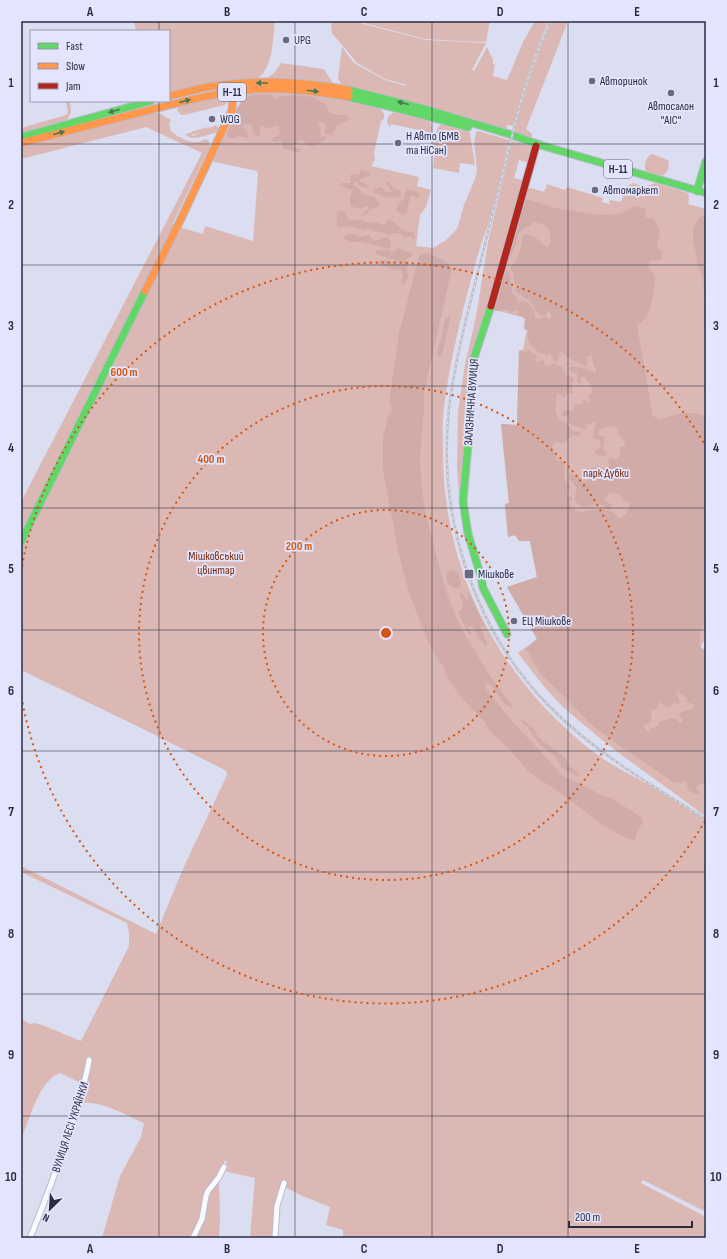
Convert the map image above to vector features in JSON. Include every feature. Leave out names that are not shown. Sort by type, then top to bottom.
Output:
[{"type":"main road","name":"Н-11","points":[[170,96],[221,85],[252,82],[297,83],[331,87],[376,96],[441,113],[516,135],[538,146]]},
{"type":"main road","name":"Н-11","points":[[21,143],[192,99],[233,92],[284,89],[326,93],[348,97],[446,121],[706,193]]},
{"type":"main road","points":[[21,542],[179,223],[232,110],[233,92]]},
{"type":"main road","points":[[21,137],[148,102]]},
{"type":"main road","name":"ЗАЛІЗНИЧНА ВУЛИЦЯ","points":[[507,634],[483,588],[482,577],[468,534],[464,509],[473,357],[483,333],[538,146]]},
{"type":"main road","points":[[697,191],[706,160]]},
{"type":"street","name":"ВУЛИЦЯ ЛЕСІ УКРАЇНКИ","points":[[30,1238],[44,1205],[60,1159],[84,1085],[89,1060]]},
{"type":"street","points":[[193,1238],[202,1219],[208,1191],[219,1177],[224,1167]]},
{"type":"street","points":[[275,1238],[277,1206],[284,1183]]},
{"type":"green space","points":[[134,21],[275,21],[273,45],[269,62],[262,75],[256,79],[215,82],[170,92],[170,30],[136,30]]},
{"type":"green space","points":[[331,21],[352,21],[426,40],[486,43],[472,70],[474,71],[487,47],[493,60],[493,65],[495,63],[493,76],[507,80],[523,42],[535,21],[549,21],[533,60],[513,126],[507,125],[507,129],[353,89],[341,84],[338,79],[342,47],[354,63],[385,80],[407,85],[385,79],[357,63],[332,33]]},
{"type":"green space","points":[[356,21],[490,21],[486,42],[425,39]]},
{"type":"green space","points":[[552,21],[568,21],[526,129],[532,134],[531,137],[543,141],[542,144],[514,133],[530,76]]},
{"type":"green space","points":[[281,63],[324,69],[334,85],[265,79],[273,74]]},
{"type":"green space","name":"Мішковський цвинтар","points":[[284,90],[378,105],[384,114],[384,119],[381,121],[374,153],[375,160],[371,166],[419,177],[417,186],[431,190],[426,207],[420,215],[416,246],[433,248],[446,240],[457,229],[464,205],[477,171],[474,142],[476,132],[478,131],[533,147],[529,163],[519,160],[514,178],[525,181],[472,357],[460,507],[457,469],[458,411],[465,364],[476,317],[488,242],[510,149],[507,148],[493,209],[481,244],[465,304],[455,345],[443,413],[443,455],[446,498],[454,540],[466,581],[483,619],[504,656],[529,690],[558,721],[591,750],[619,769],[663,793],[706,820],[706,1212],[643,1180],[641,1183],[706,1217],[706,1238],[343,1238],[343,1230],[326,1225],[330,1207],[300,1195],[285,1187],[282,1188],[274,1238],[250,1238],[255,1178],[224,1171],[227,1161],[224,1161],[224,1167],[212,1183],[203,1214],[192,1238],[102,1238],[120,1176],[141,1137],[144,1123],[117,1111],[96,1104],[77,1104],[83,1084],[60,1073],[46,1084],[41,1092],[31,1112],[21,1140],[21,1019],[30,1024],[35,1023],[42,1025],[81,1041],[129,946],[129,933],[127,923],[21,872],[21,866],[156,934],[182,871],[227,775],[226,771],[223,769],[21,670],[21,546],[179,227],[203,234],[205,226],[253,241],[257,171],[215,162],[213,160],[230,124],[229,121],[247,93]]},
{"type":"green space","points":[[270,94],[276,99],[279,96],[296,95],[313,97],[326,105],[330,113],[347,115],[349,119],[338,125],[331,135],[326,134],[324,131],[327,126],[325,123],[320,122],[318,124],[321,130],[320,135],[321,137],[325,136],[326,139],[319,144],[312,146],[307,145],[304,141],[300,140],[294,145],[295,148],[300,149],[301,152],[299,153],[283,149],[282,142],[280,140],[275,142],[272,141],[273,138],[280,134],[279,127],[277,126],[268,129],[261,125],[260,135],[258,137],[255,135],[251,125],[246,124],[243,127],[248,133],[248,137],[245,138],[239,135],[232,139],[227,136],[231,125],[231,119],[246,98],[253,95]]},
{"type":"green space","points":[[224,96],[229,100],[225,105],[184,115],[181,115],[177,110],[179,106]]},
{"type":"green space","points":[[66,102],[70,102],[71,112],[66,122],[21,134],[21,128],[66,115],[68,112]]},
{"type":"green space","points":[[394,112],[429,121],[432,131],[428,135],[428,132],[391,124],[390,127],[387,123],[388,117]]},
{"type":"green space","points":[[151,113],[159,113],[169,119],[170,118],[171,121],[169,123],[171,131],[180,137],[193,142],[205,139],[209,141],[210,146],[173,223],[175,226],[21,539],[21,502],[202,153],[146,127],[21,159],[21,145]]},
{"type":"green space","points":[[445,123],[469,131],[470,134],[475,165],[460,163],[459,173],[433,168],[435,150],[433,143],[437,129],[440,125]]},
{"type":"green space","points":[[216,125],[220,130],[218,132],[197,138],[192,138],[186,135],[187,133],[197,130],[210,128]]},
{"type":"green space","points":[[652,154],[668,160],[668,169],[662,176],[646,172],[646,162],[648,157]]},
{"type":"green space","points":[[361,170],[371,173],[370,176],[359,180],[369,186],[365,188],[360,186],[357,182],[353,184],[361,190],[362,194],[377,199],[379,204],[379,207],[373,208],[363,216],[361,215],[369,208],[366,206],[361,209],[350,205],[352,191],[340,185],[341,183],[350,183],[350,175],[358,175]]},
{"type":"green space","points":[[386,182],[390,182],[393,188],[400,190],[400,196],[398,198],[387,197],[374,193],[374,190],[381,187],[386,192],[392,192]]},
{"type":"green space","name":"парк Дубки","points":[[633,183],[645,187],[655,183],[688,193],[688,204],[706,209],[706,637],[700,648],[706,651],[706,817],[586,727],[549,692],[536,677],[518,653],[537,639],[507,587],[537,577],[530,541],[519,541],[515,535],[508,537],[505,504],[509,503],[501,424],[517,425],[519,351],[523,350],[529,319],[491,309],[527,187],[544,192],[547,184],[565,190],[567,187],[603,198],[602,202],[609,204],[610,200],[621,202],[626,187]]},
{"type":"green space","points":[[407,190],[418,192],[420,195],[418,198],[413,195],[410,196],[408,211],[403,215],[396,211],[401,201],[404,199]]},
{"type":"green space","name":"парк Дубки","points":[[527,199],[555,208],[602,215],[621,214],[631,207],[637,206],[646,209],[645,217],[654,219],[660,231],[657,248],[663,252],[661,260],[649,261],[649,268],[655,276],[652,303],[646,316],[637,326],[653,416],[660,420],[683,413],[694,413],[706,417],[706,620],[701,630],[699,646],[706,651],[706,784],[702,783],[697,785],[696,789],[700,792],[700,794],[693,793],[688,790],[686,780],[681,783],[673,782],[593,726],[540,673],[526,649],[537,639],[507,587],[537,577],[530,541],[519,541],[515,535],[508,537],[505,504],[509,503],[501,424],[517,425],[519,351],[523,350],[525,352],[530,350],[537,356],[535,360],[537,362],[544,360],[544,364],[548,366],[555,363],[557,366],[563,367],[565,374],[575,379],[571,384],[574,393],[568,393],[564,397],[557,394],[555,411],[560,421],[566,422],[569,427],[580,432],[580,435],[578,437],[572,435],[570,438],[567,438],[567,442],[560,443],[557,441],[552,445],[553,452],[556,453],[556,460],[562,460],[565,466],[564,479],[571,487],[567,491],[567,495],[573,498],[569,502],[571,508],[580,512],[606,510],[614,513],[619,518],[626,514],[629,506],[629,503],[621,498],[620,495],[608,494],[605,497],[605,500],[612,505],[610,510],[603,505],[598,504],[583,507],[575,501],[576,488],[569,477],[569,475],[572,474],[579,477],[582,482],[587,481],[591,468],[599,466],[602,468],[606,467],[610,465],[608,461],[610,458],[618,459],[621,453],[619,448],[624,447],[625,442],[619,435],[617,428],[611,426],[603,428],[598,432],[599,435],[605,437],[603,449],[607,454],[604,457],[596,454],[594,450],[599,449],[601,446],[599,439],[595,439],[593,437],[596,423],[594,422],[588,424],[586,426],[587,429],[585,430],[571,424],[568,419],[569,416],[562,415],[563,410],[570,410],[573,412],[573,405],[582,404],[583,399],[586,400],[587,403],[590,402],[588,395],[592,393],[593,389],[584,376],[581,378],[581,384],[577,383],[577,373],[571,372],[569,367],[583,368],[595,373],[596,370],[593,364],[592,355],[586,357],[588,361],[586,366],[568,358],[561,351],[558,361],[554,362],[551,354],[549,353],[548,356],[544,353],[541,354],[532,347],[528,339],[528,330],[525,330],[524,328],[525,319],[518,314],[517,310],[511,312],[507,310],[495,311],[493,309],[496,301],[495,297],[503,272],[507,270],[511,280],[510,283],[513,286],[511,291],[517,297],[517,303],[518,304],[522,300],[530,305],[533,309],[535,318],[542,319],[544,316],[549,319],[551,318],[550,311],[547,311],[546,315],[541,315],[534,309],[535,307],[530,301],[515,291],[515,289],[520,288],[521,285],[514,284],[513,272],[509,268],[518,257],[523,235],[531,235],[547,247],[551,243],[549,229],[542,224],[533,222],[530,226],[523,229],[518,235],[516,245],[509,260],[505,260],[521,204]],"holes":[[[678,692],[687,698],[686,702],[693,704],[694,708],[679,713],[682,722],[678,722],[675,718],[668,719],[659,722],[657,727],[651,728],[650,731],[647,731],[643,726],[650,722],[651,711],[657,708],[660,702],[664,706],[669,707],[675,702],[679,705],[680,701],[676,695]]]},
{"type":"green space","points":[[340,210],[345,212],[349,220],[363,220],[369,223],[375,222],[384,225],[389,219],[403,230],[413,232],[416,238],[404,237],[400,233],[389,235],[367,228],[364,230],[348,226],[338,227],[336,223],[337,213]]},
{"type":"green space","points":[[706,215],[706,336],[704,323],[705,298],[703,279],[697,262],[693,241],[693,230],[700,217]]},
{"type":"green space","points":[[349,234],[361,237],[370,235],[371,238],[375,240],[387,237],[391,243],[389,249],[362,242],[350,242],[344,238]]},
{"type":"green space","points":[[399,247],[404,251],[411,253],[412,256],[406,259],[409,262],[406,272],[409,276],[403,285],[401,283],[403,280],[402,270],[396,270],[376,263],[379,260],[405,264],[376,254],[377,250],[394,252]]},
{"type":"green space","points":[[423,253],[439,258],[452,269],[424,392],[420,457],[422,491],[426,515],[446,591],[459,624],[486,670],[513,707],[511,708],[504,703],[492,686],[486,683],[485,687],[509,718],[561,775],[599,794],[613,799],[641,817],[643,822],[637,832],[635,840],[625,838],[601,824],[528,771],[510,750],[490,731],[484,721],[459,695],[446,676],[444,668],[430,646],[415,609],[405,579],[398,550],[383,470],[383,437],[388,416],[393,409],[389,403],[399,333],[418,260],[420,255]]},
{"type":"green space","points":[[449,316],[450,319],[443,351],[441,355],[438,356],[437,351],[444,322]]},
{"type":"green space","points":[[453,570],[458,574],[460,580],[461,584],[458,589],[450,586],[446,578],[447,572]]},
{"type":"green space","points":[[468,591],[484,625],[484,627],[480,626],[487,644],[486,646],[478,637],[475,629],[469,626],[468,628],[472,633],[469,635],[459,614],[459,611],[462,609],[463,605],[459,593],[462,593],[467,600]]},
{"type":"green space","points":[[522,719],[533,728],[539,738],[565,758],[569,766],[579,773],[578,776],[561,767],[556,757],[539,744],[527,726],[521,722],[520,720]]},
{"type":"green space","points":[[219,1181],[219,1238],[194,1238],[207,1196]]},
{"type":"railway","points":[[551,21],[535,57],[522,96],[458,353],[449,408],[447,448],[449,489],[455,529],[466,568],[481,606],[500,642],[522,675],[566,723],[604,753],[706,819]]},
{"type":"traffic: fast","points":[[349,90],[428,110],[509,134],[540,145],[706,193]]},
{"type":"traffic: fast","points":[[349,97],[468,127]]},
{"type":"traffic: fast","points":[[21,137],[147,102]]},
{"type":"traffic: fast","points":[[697,191],[706,161]]},
{"type":"traffic: fast","points":[[21,542],[145,291]]},
{"type":"traffic: fast","points":[[491,306],[473,361],[469,434],[463,501],[468,534],[483,588],[507,634]]},
{"type":"traffic: slow","points":[[170,96],[208,87],[265,82],[299,83],[349,90]]},
{"type":"traffic: slow","points":[[21,143],[186,101],[231,92],[261,89],[283,89],[349,97]]},
{"type":"traffic: slow","points":[[145,291],[232,110],[233,92]]},
{"type":"traffic: jam","points":[[491,306],[536,146]]},
{"type":"place","name":"UPG","points":[[286,40]]},
{"type":"place","name":"Авторинок","points":[[592,81]]},
{"type":"place","name":"Автосалон \"АІС\"","points":[[671,93]]},
{"type":"place","name":"WOG","points":[[212,119]]},
{"type":"place","name":"Н Авто (БМВ та НіСан)","points":[[398,143]]},
{"type":"place","name":"Автомаркет","points":[[595,190]]},
{"type":"place","name":"Мішкове","points":[[469,574]]},
{"type":"place","name":"ЕЦ Мішкове","points":[[514,621]]}]
